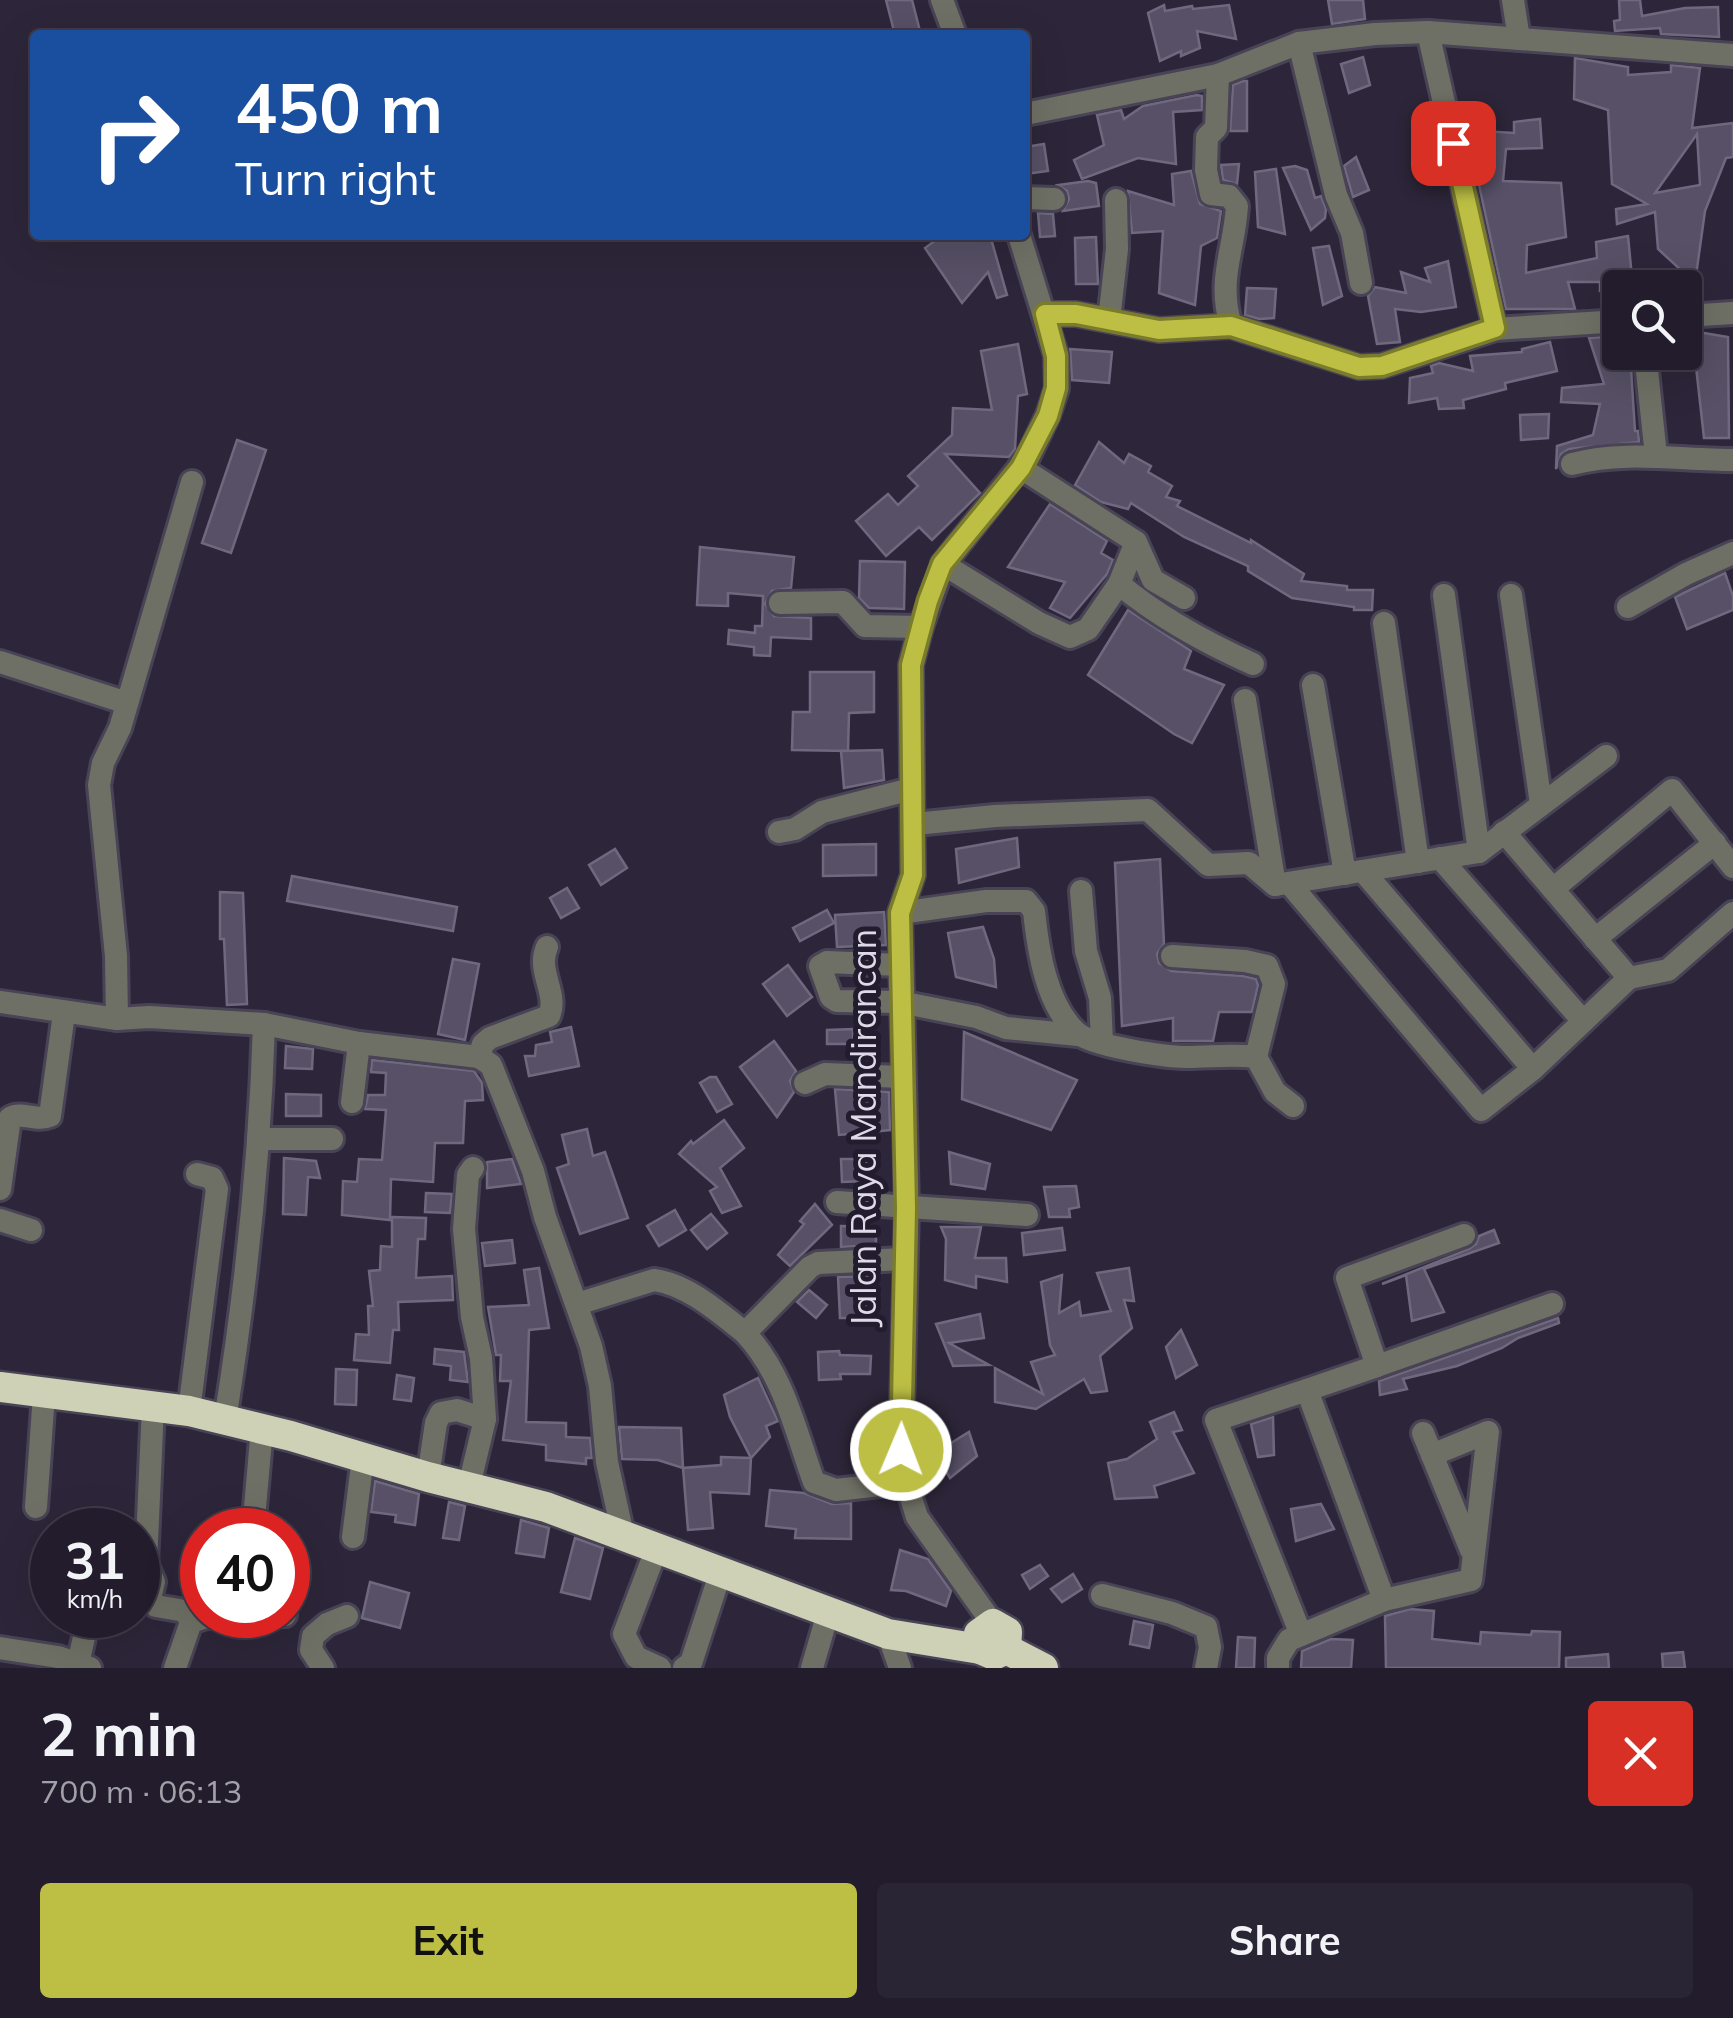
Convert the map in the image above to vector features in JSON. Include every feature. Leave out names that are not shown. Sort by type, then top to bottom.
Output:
[{"type":"highway","points":[[0,1388],[188,1411],[262,1428],[428,1478],[546,1507],[888,1634],[993,1641],[1044,1668]]},
{"type":"street","points":[[942,0],[953,30]]},
{"type":"street","points":[[1513,0],[1519,39]]},
{"type":"street","points":[[1428,32],[1495,328]]},
{"type":"street","points":[[1030,113],[1218,75],[1299,42],[1428,32],[1733,55]]},
{"type":"street","points":[[1299,42],[1336,195],[1352,232],[1361,282]]},
{"type":"street","points":[[1218,75],[1216,128],[1207,137],[1206,170],[1212,194],[1235,199],[1238,206],[1223,292],[1231,326]]},
{"type":"street","points":[[1030,198],[1054,198]]},
{"type":"street","points":[[1109,320],[1117,249],[1116,200]]},
{"type":"street","name":"Jalan Raya Mandirancan","points":[[993,1641],[917,1517],[906,1482],[902,1442],[906,1208],[900,913],[913,875],[911,665],[920,627],[942,564],[1021,468],[1048,416],[1056,388],[1056,356],[1021,240]]},
{"type":"street","points":[[1045,314],[1076,314],[1159,330],[1231,326],[1359,367],[1382,366],[1495,328],[1602,322]]},
{"type":"street","points":[[1702,315],[1733,314]]},
{"type":"street","points":[[1647,370],[1656,456]]},
{"type":"street","points":[[1572,464],[1592,459],[1656,456],[1733,460]]},
{"type":"street","points":[[1021,468],[1136,542],[1153,580],[1184,598]]},
{"type":"street","points":[[117,1019],[116,956],[99,786],[103,763],[120,728],[192,482]]},
{"type":"street","points":[[942,564],[1039,623],[1070,637],[1088,629],[1118,584],[1136,542]]},
{"type":"street","points":[[1628,607],[1733,553]]},
{"type":"street","points":[[1118,584],[1149,609],[1197,638],[1253,664]]},
{"type":"street","points":[[1444,595],[1479,852]]},
{"type":"street","points":[[1511,595],[1541,804]]},
{"type":"street","points":[[780,603],[843,602],[865,626],[920,627]]},
{"type":"street","points":[[1384,622],[1429,860],[1583,1021]]},
{"type":"street","points":[[0,662],[127,703]]},
{"type":"street","points":[[1313,686],[1354,872],[1533,1070]]},
{"type":"street","points":[[1246,700],[1282,884]]},
{"type":"street","points":[[1282,884],[1479,852],[1606,756]]},
{"type":"street","points":[[779,832],[795,829],[822,812],[910,789]]},
{"type":"street","points":[[1553,890],[1672,790],[1733,867]]},
{"type":"street","points":[[914,824],[995,816],[1148,810],[1208,866],[1249,863],[1282,884],[1481,1110],[1533,1070],[1629,978],[1668,970],[1733,913]]},
{"type":"street","points":[[1504,832],[1629,978]]},
{"type":"street","points":[[1595,939],[1715,843]]},
{"type":"street","points":[[1082,891],[1086,951],[1100,998],[1102,1042]]},
{"type":"street","points":[[900,913],[986,901],[1026,901],[1034,911],[1056,1008],[1078,1036]]},
{"type":"street","points":[[479,1058],[483,1044],[490,1038],[549,1016],[553,1005],[544,974],[546,947]]},
{"type":"street","points":[[1172,956],[1268,966],[1274,984],[1256,1057],[1276,1092],[1293,1106]]},
{"type":"street","points":[[900,965],[827,962],[820,966],[831,997],[837,1001],[900,1002],[976,1017],[1006,1028],[1078,1036],[1128,1050],[1184,1057],[1256,1057]]},
{"type":"street","points":[[0,1002],[117,1019],[264,1024],[359,1043],[479,1058],[491,1065],[577,1304],[600,1386],[608,1462],[623,1535]]},
{"type":"street","points":[[0,1189],[10,1118],[16,1115],[42,1120],[50,1116],[64,1012]]},
{"type":"street","points":[[225,1420],[243,1308],[264,1024]]},
{"type":"street","points":[[352,1102],[359,1043]]},
{"type":"street","points":[[805,1083],[825,1074],[902,1077]]},
{"type":"street","points":[[258,1140],[332,1140]]},
{"type":"street","points":[[469,1486],[485,1419],[464,1229],[468,1176],[473,1168]]},
{"type":"street","points":[[188,1411],[217,1189],[212,1178],[197,1174]]},
{"type":"street","points":[[837,1202],[1027,1215]]},
{"type":"street","points":[[0,1220],[31,1230]]},
{"type":"street","points":[[1377,1366],[1347,1278],[1464,1235]]},
{"type":"street","points":[[745,1333],[818,1263],[904,1260]]},
{"type":"street","points":[[577,1304],[654,1280],[666,1282],[714,1308],[745,1333],[780,1384],[814,1482],[836,1490],[906,1482]]},
{"type":"street","points":[[1301,1635],[1216,1420],[1552,1304]]},
{"type":"street","points":[[1306,1390],[1384,1600]]},
{"type":"street","points":[[36,1508],[44,1394]]},
{"type":"street","points":[[152,1406],[146,1564],[154,1583],[150,1599],[156,1606],[180,1610]]},
{"type":"street","points":[[428,1478],[440,1413],[457,1410],[485,1419]]},
{"type":"street","points":[[255,1508],[262,1428]]},
{"type":"street","points":[[1278,1668],[1281,1650],[1288,1640],[1384,1600],[1471,1580],[1488,1432],[1428,1444],[1472,1554]]},
{"type":"street","points":[[353,1538],[363,1456]]},
{"type":"street","points":[[656,1550],[624,1634],[636,1658],[660,1668]]},
{"type":"street","points":[[684,1668],[691,1663],[721,1572]]},
{"type":"street","points":[[1102,1595],[1172,1613],[1206,1627],[1210,1647],[1206,1668]]},
{"type":"street","points":[[812,1668],[828,1613]]},
{"type":"street","points":[[312,1636],[347,1616]]},
{"type":"street","points":[[310,1631],[311,1650],[323,1668]]},
{"type":"street","points":[[888,1634],[900,1668]]},
{"type":"street","points":[[0,1648],[84,1666],[87,1638]]},
{"type":"street","points":[[175,1668],[185,1638]]},
{"type":"building","points":[[886,0],[912,0],[920,30],[894,30]]},
{"type":"building","points":[[1328,0],[1363,0],[1365,19],[1332,24]]},
{"type":"building","points":[[1619,0],[1640,0],[1642,16],[1718,7],[1719,37],[1661,34],[1660,28],[1615,31],[1614,21],[1620,20]]},
{"type":"building","points":[[1164,5],[1165,11],[1229,5],[1236,39],[1197,31],[1200,48],[1181,56],[1181,51],[1160,61],[1148,13]]},
{"type":"building","points":[[1363,57],[1370,85],[1349,93],[1341,64]]},
{"type":"building","points":[[1575,58],[1628,67],[1628,75],[1671,72],[1671,65],[1700,68],[1692,128],[1733,123],[1733,157],[1726,158],[1705,211],[1697,270],[1681,270],[1658,249],[1655,212],[1617,224],[1616,209],[1647,204],[1612,184],[1608,110],[1574,99]],"holes":[[[1697,134],[1700,185],[1655,193]]]},
{"type":"building","points":[[1247,81],[1247,131],[1230,131],[1233,85]]},
{"type":"building","points":[[1202,96],[1202,110],[1173,112],[1176,164],[1138,158],[1082,179],[1074,160],[1104,145],[1097,115],[1121,110],[1124,119],[1143,106]]},
{"type":"building","points":[[1540,119],[1542,148],[1506,149],[1503,181],[1561,183],[1566,237],[1527,245],[1526,273],[1597,258],[1596,242],[1628,236],[1631,270],[1602,270],[1602,291],[1600,282],[1568,282],[1575,309],[1506,309],[1467,130],[1514,133],[1514,122]]},
{"type":"building","points":[[1044,144],[1048,171],[1030,173],[1030,146]]},
{"type":"building","points":[[1356,157],[1369,190],[1353,197],[1344,166]]},
{"type":"building","points":[[1239,164],[1237,184],[1223,180],[1221,165]]},
{"type":"building","points":[[1283,168],[1307,170],[1315,198],[1321,196],[1326,209],[1325,218],[1311,230]]},
{"type":"building","points":[[1276,169],[1285,234],[1258,227],[1255,172]]},
{"type":"building","points":[[1191,171],[1200,204],[1221,211],[1217,238],[1201,246],[1195,305],[1159,293],[1163,231],[1132,233],[1128,191],[1174,205],[1172,174]]},
{"type":"building","points":[[1096,183],[1099,206],[1063,211],[1069,199],[1067,191],[1058,185]]},
{"type":"building","points":[[1038,213],[1053,214],[1055,236],[1040,237]]},
{"type":"building","points":[[1096,237],[1098,284],[1076,284],[1075,238]]},
{"type":"building","points":[[936,240],[991,240],[1007,295],[997,298],[988,272],[962,303],[925,248]]},
{"type":"building","points":[[1329,246],[1342,296],[1323,305],[1313,248]]},
{"type":"building","points":[[1448,261],[1456,307],[1421,312],[1395,309],[1400,342],[1377,344],[1368,296],[1375,287],[1406,293],[1401,272],[1430,282],[1425,268]]},
{"type":"building","points":[[1247,288],[1276,289],[1274,318],[1245,315]]},
{"type":"building","points":[[1702,333],[1728,337],[1729,438],[1704,438],[1696,370],[1702,370]]},
{"type":"building","points":[[1602,337],[1602,370],[1631,370],[1639,442],[1569,449],[1561,454],[1556,469],[1557,446],[1593,435],[1600,404],[1561,402],[1562,388],[1604,384],[1589,338]]},
{"type":"building","points":[[1550,342],[1557,371],[1505,383],[1506,389],[1463,400],[1464,408],[1439,409],[1437,398],[1409,403],[1410,378],[1433,373],[1431,366],[1439,363],[1473,371],[1470,356],[1522,352]]},
{"type":"building","points":[[1018,344],[1027,394],[1018,396],[1015,449],[1009,457],[945,454],[980,493],[932,540],[919,527],[886,556],[856,521],[888,494],[898,505],[918,486],[908,476],[952,435],[953,408],[992,410],[981,351]]},
{"type":"building","points":[[1070,349],[1112,352],[1109,383],[1072,380]]},
{"type":"building","points":[[1549,414],[1548,438],[1521,440],[1520,415]]},
{"type":"building","points":[[237,440],[266,450],[231,553],[202,543]]},
{"type":"building","points":[[1099,442],[1124,463],[1129,454],[1151,466],[1148,472],[1172,486],[1166,497],[1180,501],[1177,506],[1251,540],[1304,574],[1301,581],[1347,586],[1347,590],[1373,590],[1372,610],[1292,598],[1248,571],[1248,566],[1184,537],[1131,503],[1128,509],[1101,502],[1075,485]]},
{"type":"building","points":[[1050,504],[1107,541],[1101,553],[1113,560],[1107,574],[1070,618],[1050,608],[1065,582],[1008,567]]},
{"type":"building","points":[[700,547],[794,557],[791,588],[772,591],[765,604],[774,616],[811,618],[811,639],[771,637],[770,656],[754,655],[754,647],[728,644],[729,630],[755,633],[755,626],[762,626],[763,596],[728,593],[728,606],[697,605]]},
{"type":"building","points":[[860,561],[905,562],[904,609],[869,608],[859,598]]},
{"type":"building","points":[[1725,573],[1733,610],[1687,629],[1675,597]]},
{"type":"building","points":[[1128,610],[1191,651],[1184,669],[1224,685],[1192,743],[1088,675]]},
{"type":"building","points":[[810,672],[874,672],[874,712],[849,713],[848,751],[792,750],[793,712],[810,712]]},
{"type":"building","points":[[882,750],[884,780],[844,788],[841,751]]},
{"type":"building","points":[[1017,838],[1019,867],[959,883],[956,849]]},
{"type":"building","points":[[876,844],[876,875],[823,876],[823,845]]},
{"type":"building","points":[[615,849],[627,868],[601,885],[589,865]]},
{"type":"building","points":[[1160,859],[1164,944],[1157,954],[1159,963],[1171,971],[1243,976],[1256,979],[1258,985],[1252,1012],[1219,1012],[1213,1041],[1173,1041],[1173,1018],[1122,1026],[1115,863]]},
{"type":"building","points":[[292,876],[457,907],[453,931],[287,901]]},
{"type":"building","points":[[567,888],[579,908],[561,918],[550,898]]},
{"type":"building","points":[[220,892],[243,893],[247,1004],[227,1005]]},
{"type":"building","points":[[827,910],[834,923],[800,941],[793,928]]},
{"type":"building","points":[[884,912],[886,945],[837,947],[835,915]]},
{"type":"building","points":[[983,927],[994,959],[996,987],[956,977],[948,933]]},
{"type":"building","points":[[453,959],[479,964],[465,1040],[438,1034]]},
{"type":"building","points":[[788,965],[812,997],[787,1016],[763,984]]},
{"type":"building","points":[[571,1027],[579,1066],[529,1076],[525,1056],[535,1056],[536,1045],[552,1042],[550,1032]]},
{"type":"building","points":[[853,1029],[853,1044],[827,1044],[827,1030]]},
{"type":"building","points":[[964,1032],[1077,1080],[1051,1130],[962,1099]]},
{"type":"building","points":[[774,1041],[796,1071],[790,1081],[794,1092],[777,1117],[740,1067]]},
{"type":"building","points":[[286,1046],[313,1049],[312,1069],[285,1068]]},
{"type":"building","points":[[372,1060],[474,1071],[482,1083],[483,1100],[465,1101],[463,1143],[435,1143],[433,1182],[391,1179],[390,1220],[342,1215],[343,1181],[357,1182],[359,1159],[382,1160],[386,1110],[365,1109],[368,1095],[385,1095],[386,1073],[371,1072]]},
{"type":"building","points":[[716,1077],[732,1104],[717,1112],[700,1083]]},
{"type":"building","points":[[835,1089],[889,1092],[890,1130],[839,1135]]},
{"type":"building","points":[[286,1094],[321,1095],[321,1116],[286,1116]]},
{"type":"building","points":[[724,1120],[744,1148],[720,1168],[741,1206],[722,1213],[710,1191],[717,1187],[679,1154],[691,1141],[693,1144]]},
{"type":"building","points":[[587,1129],[593,1156],[605,1152],[628,1218],[580,1234],[557,1168],[569,1164],[562,1135]]},
{"type":"building","points":[[949,1152],[990,1164],[985,1189],[951,1184]]},
{"type":"building","points":[[284,1158],[316,1161],[320,1178],[308,1177],[306,1215],[283,1214]]},
{"type":"building","points":[[512,1159],[521,1184],[487,1188],[487,1162]]},
{"type":"building","points":[[841,1159],[866,1159],[867,1181],[842,1182]]},
{"type":"building","points":[[1076,1186],[1079,1207],[1069,1209],[1070,1217],[1049,1217],[1044,1187]]},
{"type":"building","points":[[426,1193],[452,1194],[450,1213],[425,1212]]},
{"type":"building","points":[[815,1204],[832,1225],[790,1266],[778,1255]]},
{"type":"building","points":[[675,1210],[686,1230],[659,1246],[647,1226]]},
{"type":"building","points":[[711,1214],[727,1233],[707,1249],[691,1230]]},
{"type":"building","points":[[392,1217],[426,1218],[425,1239],[418,1239],[416,1278],[452,1276],[453,1300],[398,1302],[399,1330],[393,1330],[390,1363],[354,1360],[356,1334],[369,1335],[368,1306],[373,1306],[369,1271],[380,1270],[381,1246],[392,1247]]},
{"type":"building","points":[[841,1226],[876,1227],[876,1245],[841,1247]]},
{"type":"building","points":[[941,1227],[981,1227],[975,1258],[1006,1258],[1007,1282],[976,1276],[976,1288],[945,1280],[946,1239]]},
{"type":"building","points":[[1062,1228],[1065,1250],[1024,1255],[1022,1233]]},
{"type":"building","points":[[1494,1230],[1499,1243],[1424,1269],[1444,1312],[1412,1321],[1406,1275],[1382,1284],[1469,1249],[1479,1236]]},
{"type":"building","points":[[512,1240],[515,1263],[485,1266],[482,1243]]},
{"type":"building","points":[[539,1268],[549,1328],[529,1330],[526,1422],[566,1423],[566,1437],[590,1438],[592,1458],[586,1458],[586,1464],[546,1460],[546,1445],[503,1440],[511,1381],[500,1381],[501,1355],[496,1355],[488,1307],[529,1305],[524,1270]]},
{"type":"building","points":[[1129,1268],[1134,1301],[1124,1300],[1132,1328],[1100,1356],[1107,1391],[1091,1393],[1084,1379],[1036,1409],[995,1402],[995,1368],[1043,1394],[1031,1362],[1055,1355],[1050,1345],[1041,1282],[1062,1275],[1059,1313],[1079,1302],[1081,1316],[1111,1311],[1097,1273]]},
{"type":"building","points":[[870,1276],[871,1285],[865,1285],[866,1318],[840,1318],[838,1277]]},
{"type":"building","points":[[809,1290],[827,1305],[816,1318],[797,1302]]},
{"type":"building","points":[[980,1314],[984,1338],[949,1343],[989,1365],[953,1366],[936,1324]]},
{"type":"building","points":[[1558,1318],[1559,1323],[1457,1366],[1403,1379],[1407,1389],[1380,1395],[1379,1381]]},
{"type":"building","points":[[1181,1330],[1197,1365],[1176,1378],[1166,1347]]},
{"type":"building","points":[[435,1349],[464,1352],[468,1382],[450,1380],[451,1366],[434,1364]]},
{"type":"building","points":[[839,1351],[840,1355],[871,1356],[870,1374],[840,1374],[841,1379],[819,1380],[818,1352]]},
{"type":"building","points":[[336,1369],[357,1370],[356,1405],[335,1404]]},
{"type":"building","points":[[397,1375],[414,1378],[411,1401],[394,1399]]},
{"type":"building","points":[[758,1378],[778,1421],[766,1426],[770,1437],[751,1458],[730,1417],[724,1395]]},
{"type":"building","points":[[1174,1412],[1182,1430],[1173,1432],[1194,1473],[1154,1486],[1157,1497],[1115,1499],[1108,1463],[1127,1459],[1157,1439],[1150,1422]]},
{"type":"building","points":[[1273,1417],[1274,1455],[1258,1457],[1251,1424]]},
{"type":"building","points":[[619,1427],[681,1428],[683,1468],[658,1460],[622,1459]]},
{"type":"building","points":[[969,1432],[977,1456],[950,1478],[935,1453]]},
{"type":"building","points":[[721,1457],[751,1458],[749,1494],[710,1492],[713,1528],[688,1530],[683,1468],[721,1465]]},
{"type":"building","points":[[375,1481],[419,1494],[415,1525],[395,1522],[396,1515],[371,1512]]},
{"type":"building","points":[[770,1490],[804,1493],[832,1504],[851,1503],[851,1539],[795,1538],[796,1529],[766,1526]]},
{"type":"building","points":[[449,1502],[465,1506],[459,1540],[443,1538]]},
{"type":"building","points":[[1321,1504],[1334,1529],[1296,1541],[1291,1509]]},
{"type":"building","points":[[521,1520],[549,1528],[544,1557],[516,1553]]},
{"type":"building","points":[[575,1538],[603,1548],[590,1599],[561,1592]]},
{"type":"building","points":[[900,1550],[928,1559],[951,1591],[946,1606],[906,1591],[891,1590]]},
{"type":"building","points":[[1040,1565],[1048,1576],[1030,1589],[1022,1575]]},
{"type":"building","points":[[1073,1574],[1082,1589],[1062,1602],[1051,1589]]},
{"type":"building","points":[[370,1582],[409,1593],[400,1628],[362,1618]]},
{"type":"building","points":[[1410,1609],[1434,1611],[1432,1639],[1480,1644],[1481,1632],[1560,1632],[1559,1668],[1386,1668],[1385,1616]]},
{"type":"building","points":[[1134,1621],[1153,1625],[1149,1648],[1130,1644]]},
{"type":"building","points":[[1238,1637],[1255,1638],[1254,1668],[1236,1668]]},
{"type":"building","points":[[1331,1639],[1353,1640],[1351,1668],[1301,1668],[1302,1651]]},
{"type":"building","points":[[1683,1652],[1685,1668],[1663,1668],[1662,1654]]},
{"type":"building","points":[[1608,1654],[1609,1668],[1566,1668],[1566,1658]]},
{"type":"route","points":[[901,1450],[906,1208],[900,913],[913,875],[911,665],[942,564],[1021,468],[1048,416],[1056,388],[1056,356],[1045,314],[1076,314],[1159,330],[1231,326],[1359,367],[1382,366],[1495,328],[1453,143]]}]
